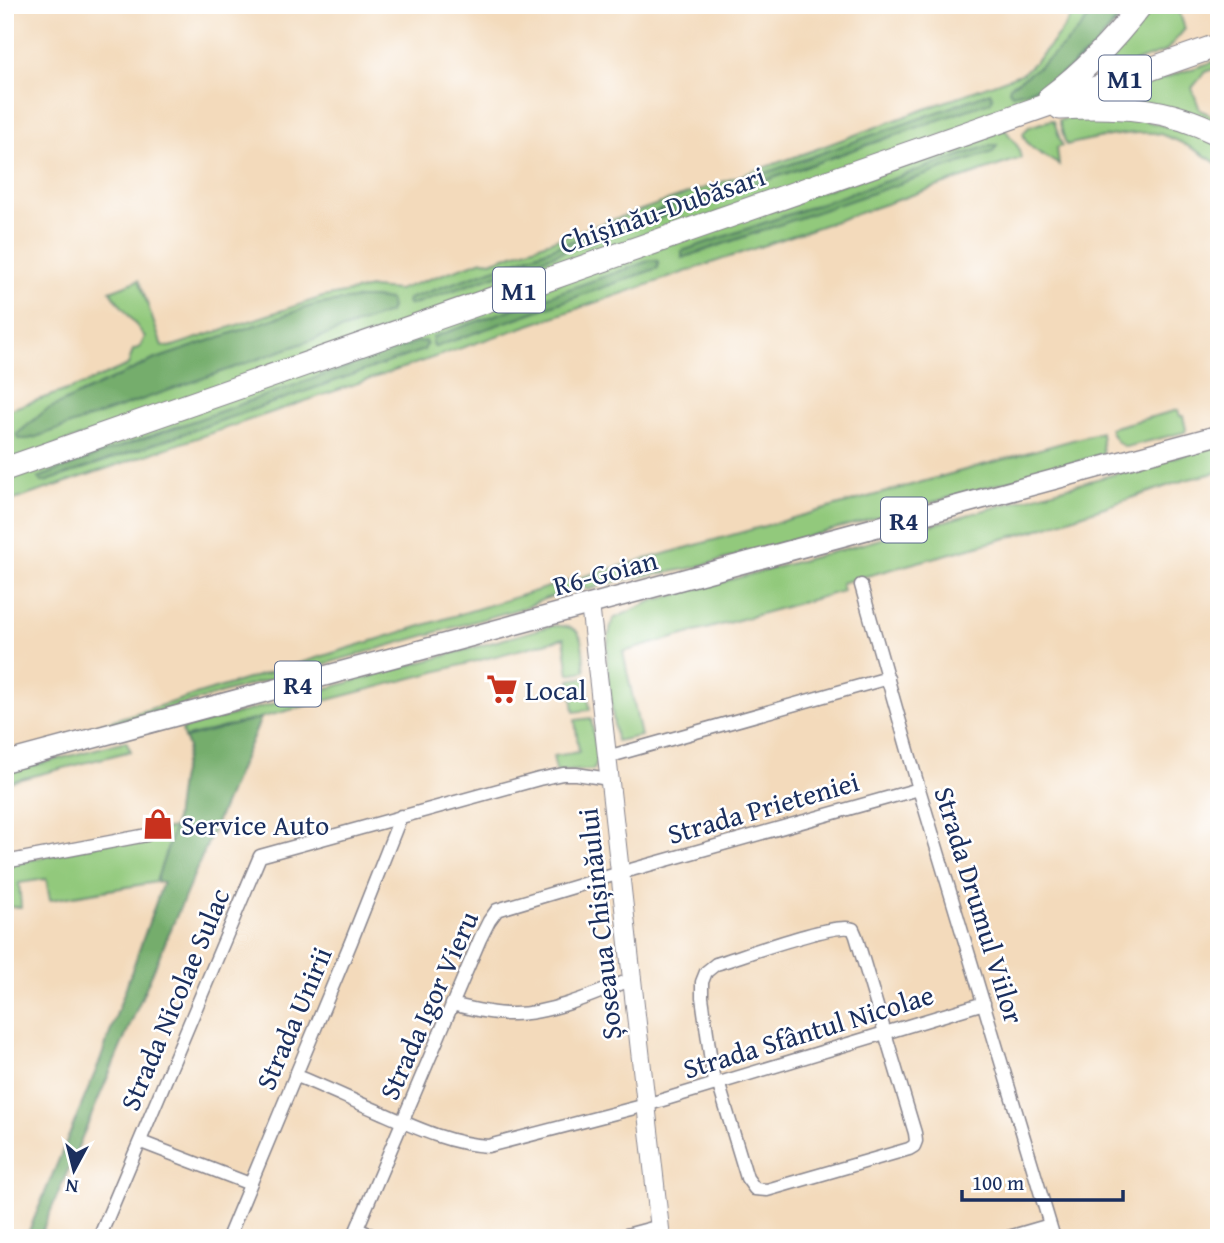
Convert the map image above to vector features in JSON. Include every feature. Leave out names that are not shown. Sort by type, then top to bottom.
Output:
[{"type":"highway","points":[[1032,111],[1082,72],[1141,5]]},
{"type":"highway","name":"Chișinău-Dubăsari","points":[[5,469],[1219,45]]},
{"type":"highway","points":[[1032,111],[1099,106],[1135,108],[1178,117],[1219,134]]},
{"type":"main road","name":"R6-Goian","points":[[5,762],[1219,436]]},
{"type":"street","name":"Strada Drumul Viilor","points":[[861,585],[919,789],[1052,1231]]},
{"type":"street","name":"Șoseaua Chișinăului","points":[[590,604],[660,1232]]},
{"type":"street","points":[[607,757],[888,678]]},
{"type":"street","points":[[401,816],[564,774],[610,779]]},
{"type":"street","name":"Strada Prieteniei","points":[[620,873],[919,789]]},
{"type":"street","name":"Strada Nicolae Sulac","points":[[99,1238],[260,856],[401,816]]},
{"type":"street","name":"Strada Unirii","points":[[228,1238],[401,816]]},
{"type":"street","points":[[5,862],[147,835]]},
{"type":"street","name":"Strada Igor Vieru","points":[[355,1234],[489,921],[497,911],[620,873]]},
{"type":"street","points":[[848,926],[853,929],[885,1034],[912,1122],[916,1141],[914,1146],[767,1190],[755,1189],[747,1178],[716,1083],[702,997],[702,982],[706,971],[716,964],[848,926]]},
{"type":"street","points":[[452,1004],[521,1014],[575,1001],[632,979]]},
{"type":"street","name":"Strada Sfântul Nicolae","points":[[295,1075],[449,1140],[488,1146],[646,1105],[984,1003]]},
{"type":"street","points":[[141,1142],[250,1184]]},
{"type":"street","points":[[1004,1238],[1052,1231]]},
{"type":"street","points":[[615,1238],[660,1232]]},
{"type":"street","points":[[355,1234],[378,1238]]},
{"type":"green space","points":[[1080,5],[1134,5],[1060,83],[987,120],[5,463],[5,411],[82,385],[128,365],[133,350],[140,347],[145,337],[110,291],[139,280],[162,346],[170,347],[323,297],[371,288],[398,290],[483,260],[493,261],[806,153],[1023,73],[1040,57]]},
{"type":"green space","points":[[1098,5],[1129,5],[1096,46],[1055,79],[1046,85],[1012,94],[1010,86],[1058,50]]},
{"type":"green space","points":[[1157,5],[1177,5],[1185,29],[1166,51],[1115,69],[1108,68],[1106,61],[1146,10]]},
{"type":"green space","points":[[1219,60],[1219,67],[1205,72],[1192,88],[1200,110],[1219,119],[1219,130],[1125,101],[1120,96],[1125,91]]},
{"type":"green space","points":[[990,92],[993,98],[990,102],[417,303],[409,305],[407,302],[408,299]]},
{"type":"green space","points":[[1111,112],[1219,140],[1219,165],[1178,141],[1154,133],[1122,134],[1066,145],[1059,120]]},
{"type":"green space","points":[[1054,121],[1062,146],[1057,148],[1059,165],[1032,148],[1023,133],[1029,127]]},
{"type":"green space","points":[[1004,128],[1018,147],[1021,158],[5,503],[5,474]]},
{"type":"green space","points":[[997,145],[993,152],[682,258],[682,251]]},
{"type":"green space","points":[[651,260],[658,261],[658,268],[435,347],[432,343],[433,337]]},
{"type":"green space","points":[[360,298],[389,300],[389,313],[36,437],[19,439],[17,434],[46,410],[153,360],[314,305]]},
{"type":"green space","points":[[425,341],[427,344],[424,350],[45,482],[38,478],[100,454]]},
{"type":"green space","points":[[1178,410],[1180,416],[1183,416],[1185,432],[1126,447],[1116,440],[1110,428]]},
{"type":"green space","points":[[1101,432],[1103,454],[1057,468],[693,568],[622,580],[587,590],[585,587],[529,606],[84,734],[84,729],[578,578]]},
{"type":"green space","points":[[1219,445],[1219,472],[1185,480],[1036,530],[841,583],[843,591],[623,652],[641,736],[616,741],[607,664],[613,619],[652,601]]},
{"type":"green space","points":[[551,626],[563,626],[577,631],[582,643],[585,671],[569,674],[564,638],[184,738],[182,729]]},
{"type":"green space","points":[[586,677],[590,710],[574,712],[570,680]]},
{"type":"green space","points":[[261,718],[40,1236],[26,1238],[100,1061],[163,882],[156,882],[174,828],[188,747],[184,738]]},
{"type":"green space","points":[[591,718],[598,761],[593,770],[556,771],[553,756],[579,752],[575,720]]},
{"type":"green space","points":[[126,741],[131,751],[5,783],[5,773]]},
{"type":"green space","points":[[174,828],[156,882],[50,900],[46,879],[19,883],[21,907],[5,907],[5,866]]},
{"type":"place","name":"Local","points":[[502,689]]},
{"type":"place","name":"Service Auto","points":[[158,824]]}]
